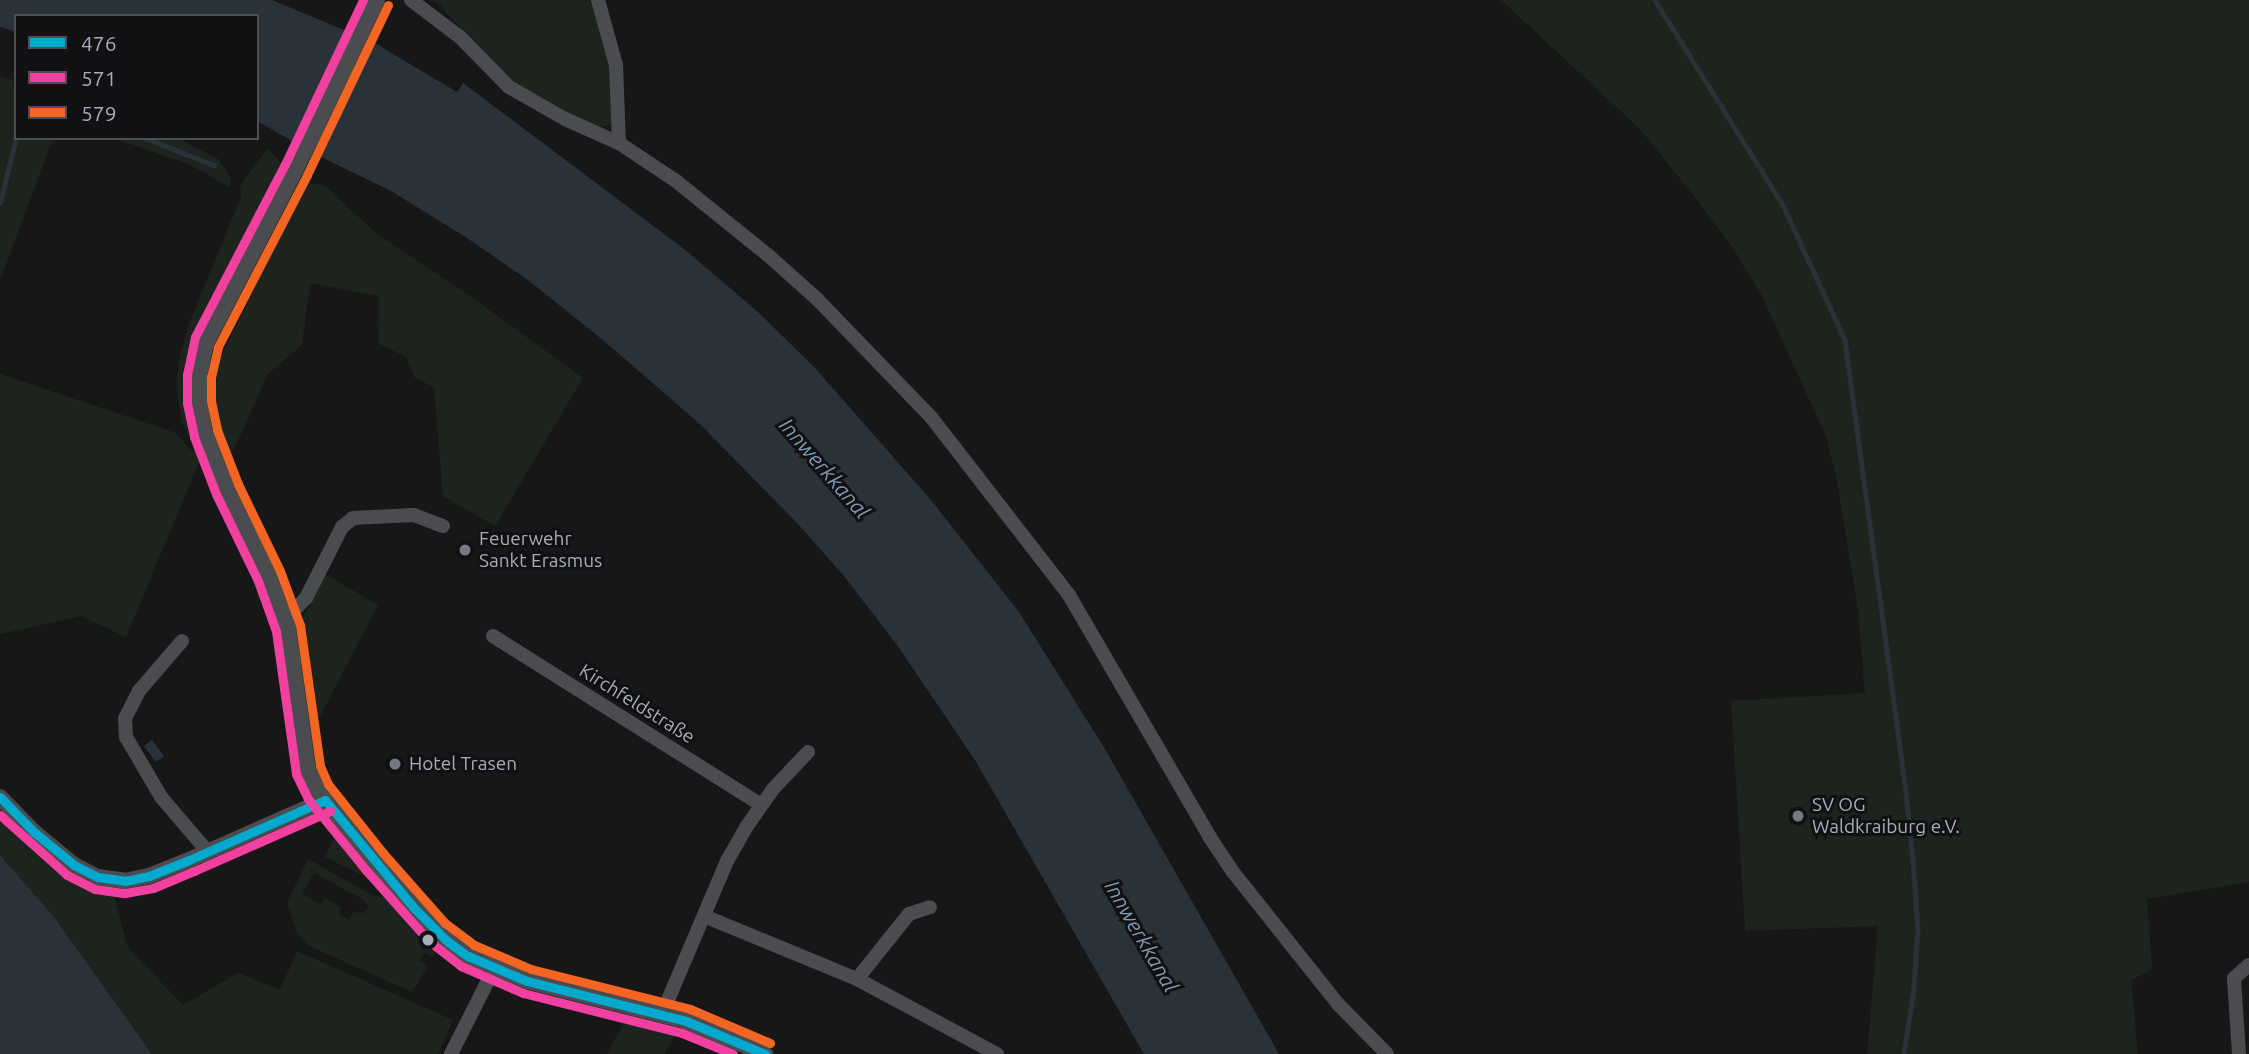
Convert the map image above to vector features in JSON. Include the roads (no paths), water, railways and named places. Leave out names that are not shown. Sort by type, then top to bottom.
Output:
[{"type":"street","points":[[377,0],[296,169],[206,343],[198,387],[202,423],[209,444],[283,614],[290,639],[305,759],[325,800],[374,861],[437,932],[458,950],[494,969],[527,981],[662,1014],[765,1054]]},
{"type":"street","points":[[411,0],[460,37],[509,87],[565,119],[619,143],[676,181],[769,256],[828,310],[930,417],[1069,595],[1209,836],[1233,872],[1338,1004],[1387,1054]]},
{"type":"street","points":[[598,0],[615,65],[619,143]]},
{"type":"street","points":[[283,614],[296,608],[306,598],[342,527],[353,518],[414,515],[443,526]]},
{"type":"street","name":"Kirchfeldstraße","points":[[493,636],[761,805]]},
{"type":"street","points":[[182,641],[139,691],[125,719],[126,737],[161,797],[208,852]]},
{"type":"street","points":[[662,1014],[727,861],[761,805],[808,752]]},
{"type":"street","points":[[0,797],[53,849],[86,872],[125,881],[149,876],[325,800]]},
{"type":"street","points":[[857,979],[909,914],[930,907]]},
{"type":"street","points":[[704,916],[857,979],[997,1054]]},
{"type":"street","points":[[451,1054],[494,969]]},
{"type":"street","points":[[2239,1054],[2233,988],[2244,969]]},
{"type":"water","name":"Innwerkkanal","points":[[0,0],[272,0],[373,42],[457,92],[463,83],[684,249],[758,312],[815,368],[931,500],[1019,612],[1105,749],[1279,1054],[1144,1054],[975,760],[897,645],[844,576],[798,524],[700,424],[603,340],[528,280],[391,191],[317,155],[259,122],[259,14],[14,14],[14,31],[0,27]]},
{"type":"water","points":[[152,740],[164,756],[156,762],[144,746]]},
{"type":"water","points":[[0,855],[54,917],[152,1054],[0,1054]]},
{"type":"waterway","points":[[1655,0],[1783,205],[1845,340],[1913,859],[1918,928],[1914,989],[1904,1054]]},
{"type":"waterway","points":[[0,203],[16,140]]},
{"type":"waterway","points":[[150,140],[214,165]]},
{"type":"place","name":"Feuerwehr Sankt Erasmus","points":[[465,550]]},
{"type":"place","name":"Hotel Trasen","points":[[395,764]]},
{"type":"place","name":"SV OG Waldkraiburg e.V.","points":[[1798,816]]}]
